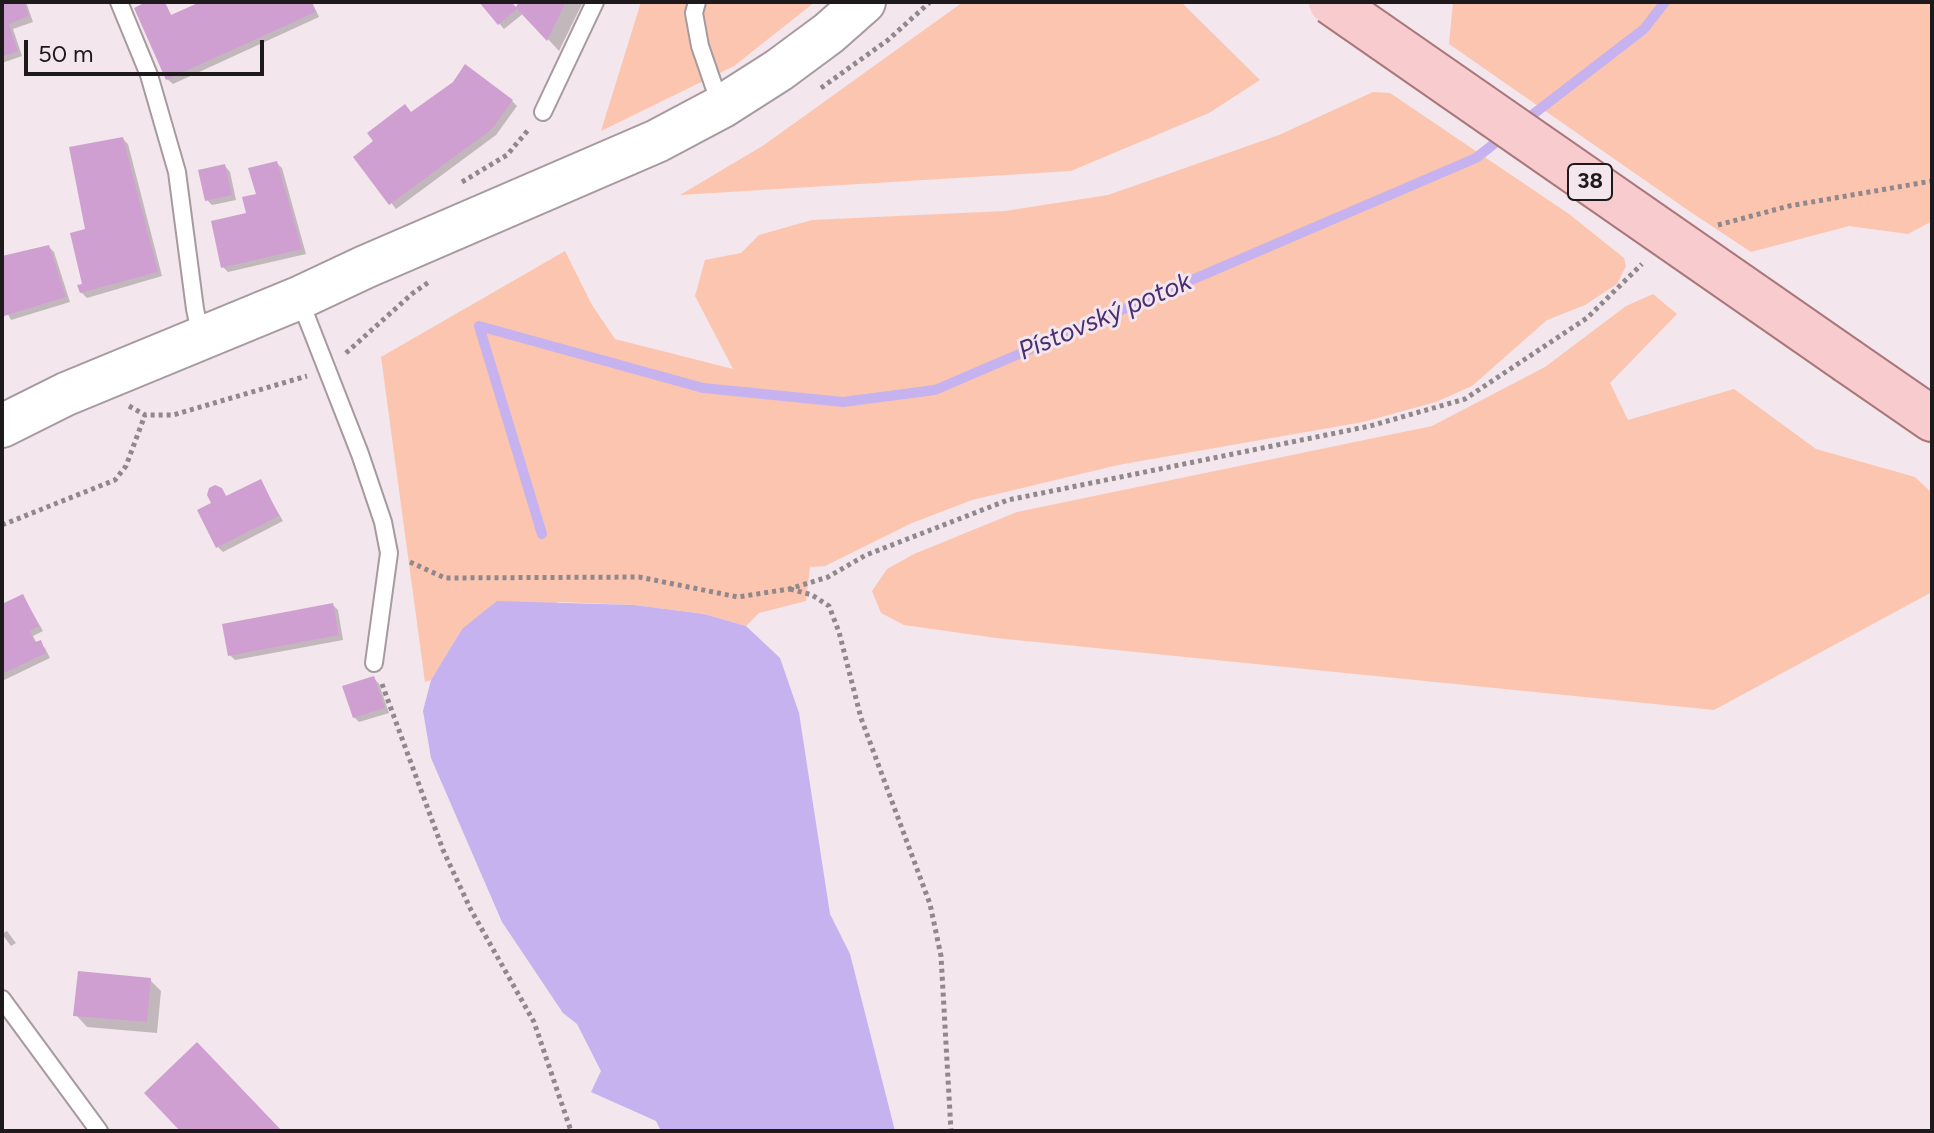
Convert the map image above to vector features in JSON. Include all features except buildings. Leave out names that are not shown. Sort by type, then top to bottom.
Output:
[{"type":"main road","name":"38","points":[[1331,2],[1932,419]]},
{"type":"street","points":[[2,426],[102,379],[299,298],[657,141],[721,107],[816,43],[864,2]]},
{"type":"lane","points":[[119,2],[149,75],[177,172],[201,338]]},
{"type":"lane","points":[[543,112],[595,2]]},
{"type":"lane","points":[[697,2],[694,13],[700,46],[721,107]]},
{"type":"lane","points":[[299,298],[383,522],[389,553],[374,663]]},
{"type":"lane","points":[[2,999],[99,1131]]},
{"type":"path","points":[[1711,228],[1789,206],[1932,181]]},
{"type":"path","points":[[389,553],[445,578],[639,577],[738,597],[789,589],[828,577],[866,555],[1008,500],[1370,426],[1465,399],[1587,318],[1648,258]]},
{"type":"path","points":[[102,379],[131,408],[145,415],[173,415],[326,370],[433,279]]},
{"type":"path","points":[[2,525],[115,480],[126,466],[145,415]]},
{"type":"path","points":[[789,589],[812,595],[829,606],[843,646],[861,718],[930,904],[941,956],[951,1131]]},
{"type":"path","points":[[374,663],[443,850],[471,910],[534,1022],[571,1131]]},
{"type":"shaded area","points":[[641,2],[815,2],[734,66],[601,131]]},
{"type":"shaded area","points":[[963,2],[1181,2],[1260,80],[1209,113],[1071,171],[680,195],[764,145]]},
{"type":"shaded area","points":[[1453,2],[1932,2],[1932,221],[1908,234],[1849,226],[1751,252],[1449,44]]},
{"type":"shaded area","points":[[1373,92],[1390,93],[1569,214],[1624,258],[1626,266],[1617,284],[1585,305],[1547,320],[1472,386],[1436,402],[1363,422],[1118,465],[972,500],[912,523],[825,566],[810,567],[806,601],[759,613],[746,626],[704,614],[634,605],[560,602],[462,629],[431,680],[425,682],[381,357],[565,251],[592,305],[615,339],[733,369],[695,296],[705,260],[741,253],[759,235],[812,220],[1005,211],[1108,195],[1279,135]]},
{"type":"shaded area","points":[[1653,294],[1677,314],[1610,383],[1628,420],[1734,389],[1816,449],[1915,477],[1932,493],[1932,592],[1714,710],[996,638],[904,625],[881,613],[872,591],[887,569],[914,554],[1017,512],[1432,426],[1545,367],[1626,306]]},
{"type":"shaded area","points":[[497,601],[634,605],[704,614],[746,626],[780,658],[799,713],[830,914],[850,954],[895,1131],[661,1131],[656,1121],[591,1092],[601,1071],[577,1024],[563,1013],[502,922],[431,758],[423,711],[431,680],[462,629]]},
{"type":"waterway","name":"Pístovský potok","points":[[1523,122],[1644,29],[1665,2]]},
{"type":"waterway","name":"Pístovský potok","points":[[479,326],[703,388],[843,402],[935,390],[1476,158],[1504,136]]},
{"type":"waterway","points":[[479,326],[542,534]]}]
